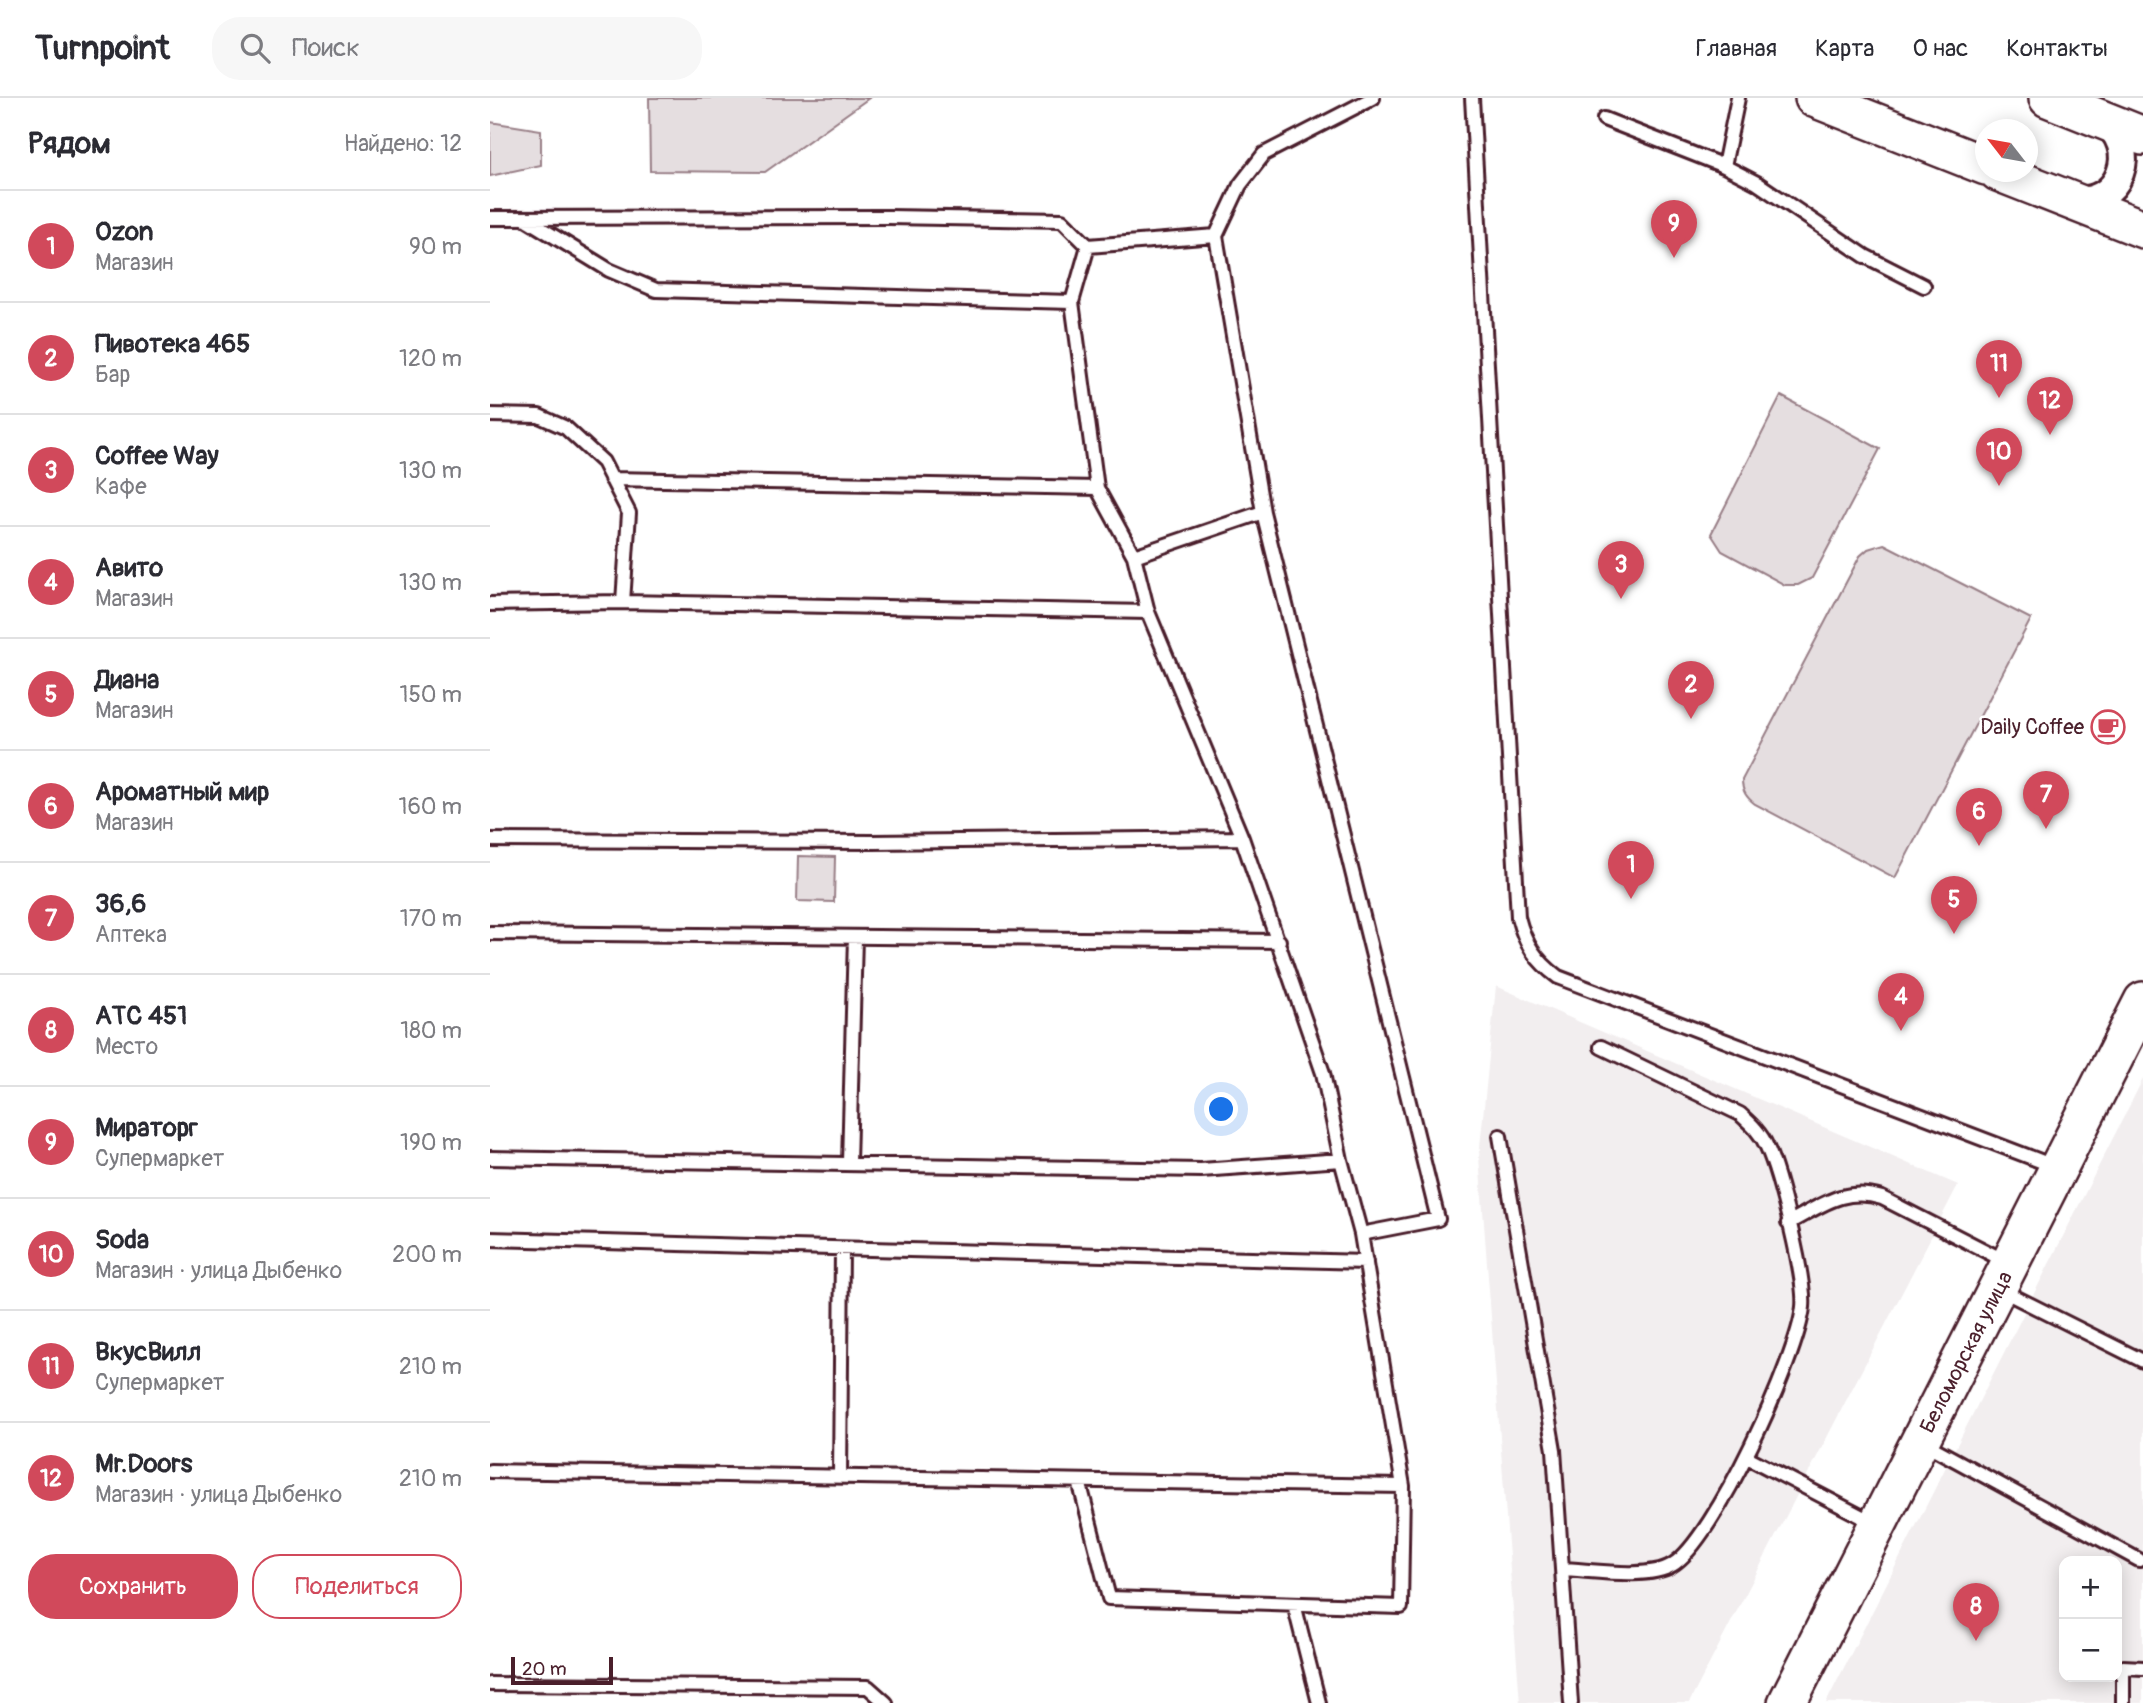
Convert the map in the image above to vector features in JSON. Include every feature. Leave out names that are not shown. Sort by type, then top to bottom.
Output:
[{"type":"main road","points":[[1814,98],[1975,162]]},
{"type":"main road","points":[[2048,98],[2143,136]]},
{"type":"main road","points":[[2024,182],[2143,229]]},
{"type":"main road","name":"Беломорская улица","points":[[1787,1703],[2143,1001]]},
{"type":"street","points":[[2065,198],[2080,201],[2108,192],[2118,181],[2124,167],[2124,152],[2119,138],[2110,126],[2098,118]]},
{"type":"lane","points":[[1361,1234],[1438,1219],[1263,512],[1216,236],[1240,184],[1264,154],[1373,98]]},
{"type":"lane","points":[[1472,98],[1517,904],[1528,946],[1542,965],[1558,977],[2059,1168]]},
{"type":"lane","points":[[1724,166],[1738,98]]},
{"type":"lane","points":[[1604,119],[1724,166],[1770,190],[1865,256],[1924,286]]},
{"type":"lane","points":[[490,218],[889,216],[1062,220],[1088,246],[1216,236]]},
{"type":"lane","points":[[524,218],[609,270],[656,290],[1072,302]]},
{"type":"lane","points":[[1079,1481],[1110,1598],[1401,1607],[1403,1486],[1361,1234],[1340,1160],[1323,1073],[1242,838],[1148,612],[1134,556],[1097,488],[1072,302],[1088,246]]},
{"type":"lane","points":[[490,415],[539,416],[566,428],[603,462],[629,513],[623,603]]},
{"type":"lane","points":[[611,479],[1097,488]]},
{"type":"lane","points":[[1134,556],[1263,512]]},
{"type":"lane","points":[[490,604],[623,603],[1148,612]]},
{"type":"lane","points":[[490,840],[873,842],[1242,838]]},
{"type":"lane","points":[[490,933],[1279,942]]},
{"type":"lane","points":[[849,1163],[855,937]]},
{"type":"lane","points":[[1562,1569],[1654,1572],[1675,1564],[1685,1555],[1718,1508],[1747,1457],[1802,1314],[1803,1292],[1772,1159],[1753,1126],[1740,1114],[1601,1047]]},
{"type":"lane","points":[[1500,1136],[1554,1450],[1571,1703]]},
{"type":"lane","points":[[490,1158],[1201,1170],[1340,1160]]},
{"type":"lane","points":[[1788,1223],[1840,1196],[1864,1192],[1882,1198],[2143,1361]]},
{"type":"lane","points":[[490,1239],[1366,1262]]},
{"type":"lane","points":[[841,1477],[842,1249]]},
{"type":"lane","points":[[1920,1441],[2139,1560]]},
{"type":"lane","points":[[1747,1457],[1878,1525]]},
{"type":"lane","points":[[490,1471],[1403,1486]]},
{"type":"lane","points":[[1294,1604],[1319,1703]]},
{"type":"lane","points":[[2123,1703],[2123,1667],[2143,1668]]},
{"type":"lane","points":[[490,1684],[868,1687],[886,1703]]},
{"type":"shaded area","points":[[649,98],[869,98],[765,172],[650,171]]},
{"type":"shaded area","points":[[490,122],[541,130],[541,165],[490,176]]},
{"type":"shaded area","points":[[1781,396],[1880,449],[1812,578],[1798,585],[1785,585],[1722,551],[1711,534]]},
{"type":"shaded area","points":[[1884,544],[2031,619],[1895,878],[1755,804],[1745,794],[1742,780],[1860,556],[1868,549]]},
{"type":"shaded area","points":[[798,856],[835,857],[834,902],[797,901]]},
{"type":"shaded area","points":[[1496,986],[1958,1185],[1689,1703],[1520,1703],[1479,1157]]},
{"type":"shaded area","points":[[2143,1079],[2143,1703],[1826,1703]]},
{"type":"place","name":"Мираторг","points":[[1674,258]]},
{"type":"place","name":"ВкусВилл","points":[[1999,398]]},
{"type":"place","name":"Mr.Doors","points":[[2050,435]]},
{"type":"place","name":"Soda","points":[[1999,486]]},
{"type":"place","name":"Coffee Way","points":[[1621,599]]},
{"type":"place","name":"Пивотека 465","points":[[1691,719]]},
{"type":"place","name":"Daily Coffee","points":[[2108,727]]},
{"type":"place","name":"36,6","points":[[2046,829]]},
{"type":"place","name":"Ароматный мир","points":[[1979,846]]},
{"type":"place","name":"Ozon","points":[[1631,899]]},
{"type":"place","name":"Диана","points":[[1954,934]]},
{"type":"place","name":"Авито","points":[[1901,1031]]},
{"type":"place","name":"АТС 451","points":[[1976,1641]]}]
